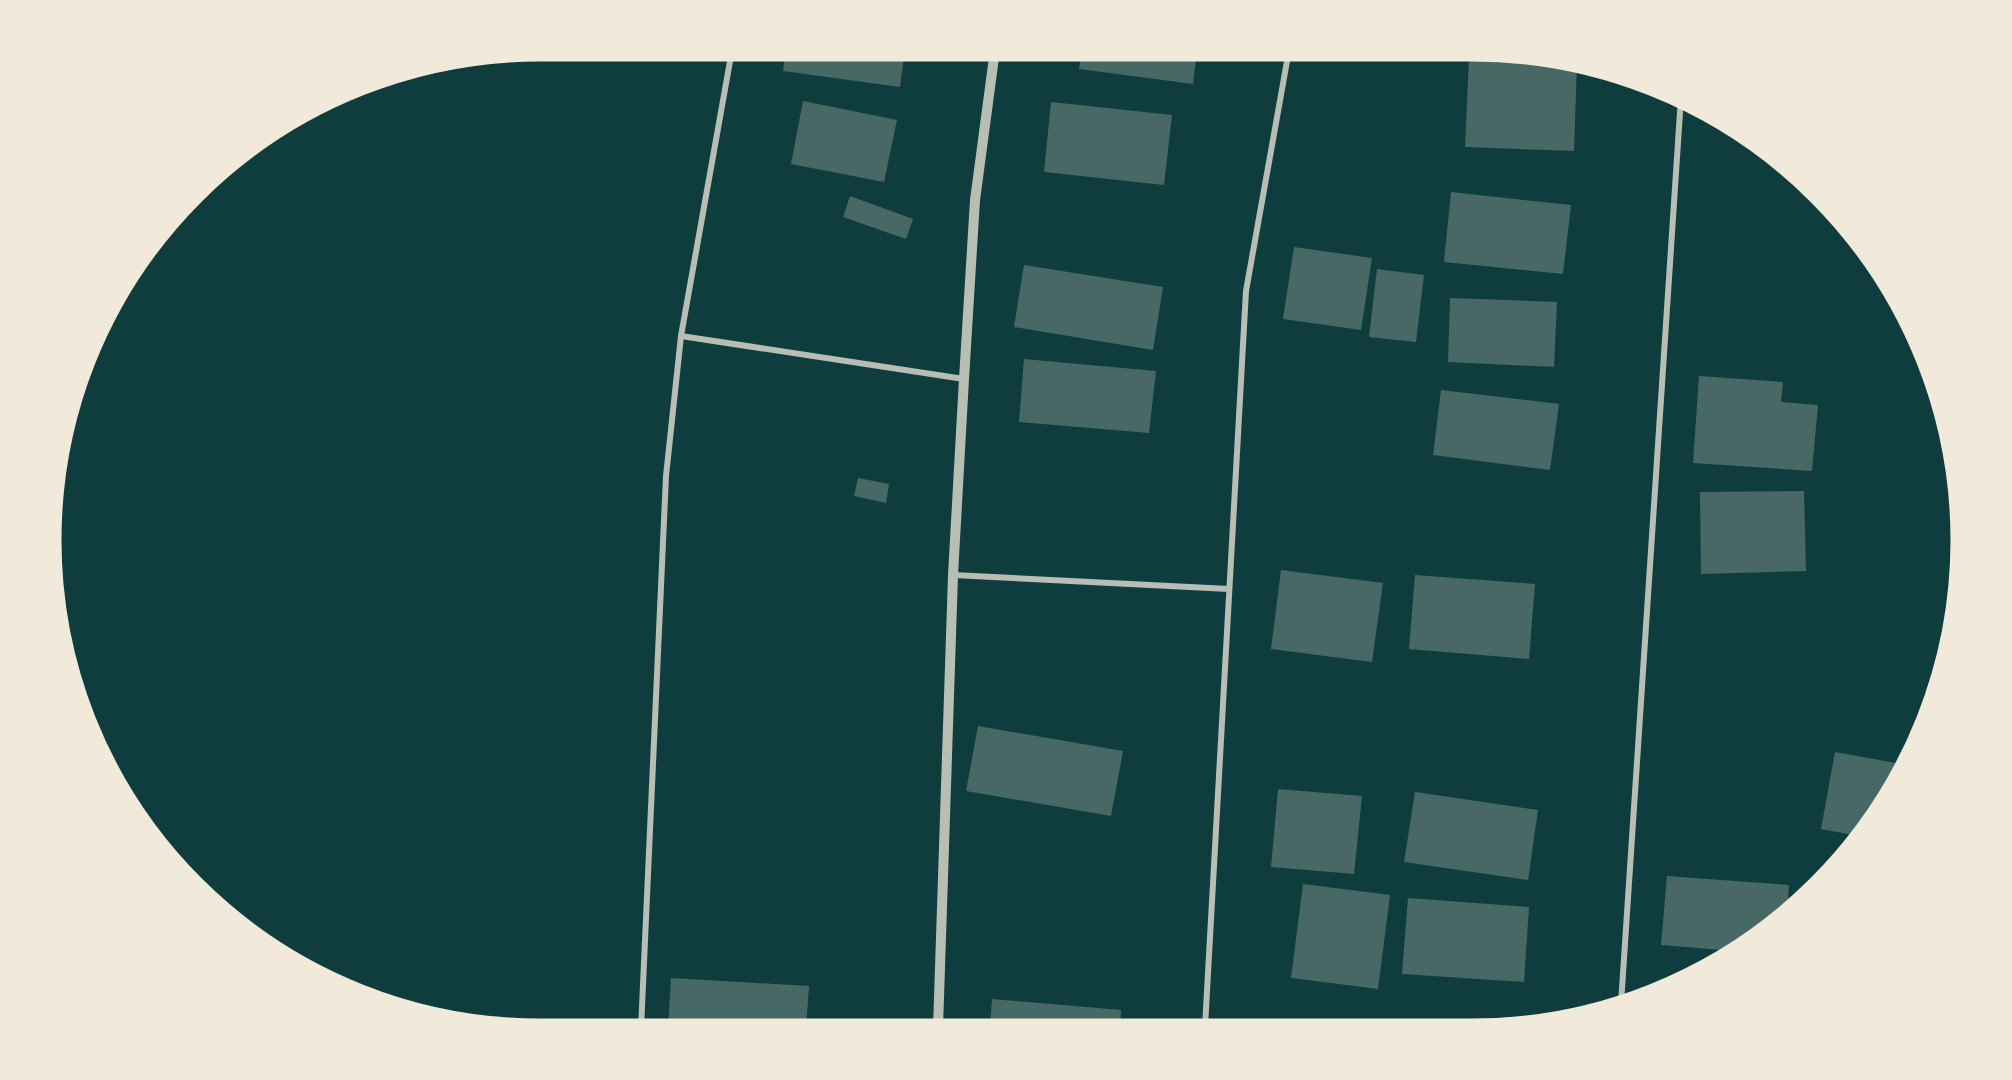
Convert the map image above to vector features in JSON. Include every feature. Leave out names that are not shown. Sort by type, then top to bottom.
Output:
[{"type":"street","points":[[641,1020],[666,476],[681,336],[730,60]]},
{"type":"street","points":[[938,1020],[953,576],[964,379],[975,200],[994,60]]},
{"type":"street","points":[[1205,1020],[1246,291],[1287,60]]},
{"type":"street","points":[[1622,996],[1680,108]]},
{"type":"street","points":[[681,336],[964,379]]},
{"type":"street","points":[[953,576],[1229,589]]},
{"type":"building","points":[[785,60],[904,60],[900,87],[783,71]]},
{"type":"building","points":[[1080,60],[1196,60],[1193,84],[1079,69]]},
{"type":"building","points":[[1469,60],[1535,64],[1577,71],[1574,151],[1465,147]]},
{"type":"building","points":[[803,101],[897,120],[884,182],[791,164]]},
{"type":"building","points":[[1051,102],[1172,115],[1164,185],[1044,172]]},
{"type":"building","points":[[1451,192],[1571,205],[1563,274],[1444,262]]},
{"type":"building","points":[[850,196],[913,219],[906,239],[843,217]]},
{"type":"building","points":[[1294,247],[1372,258],[1361,330],[1283,319]]},
{"type":"building","points":[[1024,265],[1163,287],[1153,350],[1014,327]]},
{"type":"building","points":[[1377,269],[1424,275],[1416,342],[1369,337]]},
{"type":"building","points":[[1450,298],[1557,302],[1554,367],[1448,362]]},
{"type":"building","points":[[1024,359],[1156,371],[1149,433],[1019,422]]},
{"type":"building","points":[[1699,376],[1783,382],[1781,402],[1818,405],[1812,471],[1693,463]]},
{"type":"building","points":[[1441,390],[1559,404],[1550,470],[1433,455]]},
{"type":"building","points":[[858,478],[889,484],[886,503],[854,496]]},
{"type":"building","points":[[1804,491],[1806,571],[1701,574],[1700,492]]},
{"type":"building","points":[[1281,570],[1383,583],[1372,662],[1271,649]]},
{"type":"building","points":[[1415,575],[1535,584],[1529,659],[1409,649]]},
{"type":"building","points":[[978,726],[1123,751],[1111,816],[966,791]]},
{"type":"building","points":[[1835,752],[1896,763],[1871,807],[1851,835],[1821,829]]},
{"type":"building","points":[[1278,789],[1362,796],[1354,874],[1271,867]]},
{"type":"building","points":[[1415,792],[1538,810],[1528,880],[1404,862]]},
{"type":"building","points":[[1667,876],[1789,885],[1788,901],[1764,921],[1721,950],[1661,945]]},
{"type":"building","points":[[1303,884],[1390,895],[1378,989],[1291,978]]},
{"type":"building","points":[[1408,898],[1529,907],[1524,982],[1402,974]]},
{"type":"building","points":[[671,978],[809,986],[807,1020],[669,1020]]},
{"type":"building","points":[[992,999],[1121,1010],[1120,1020],[991,1020]]}]
